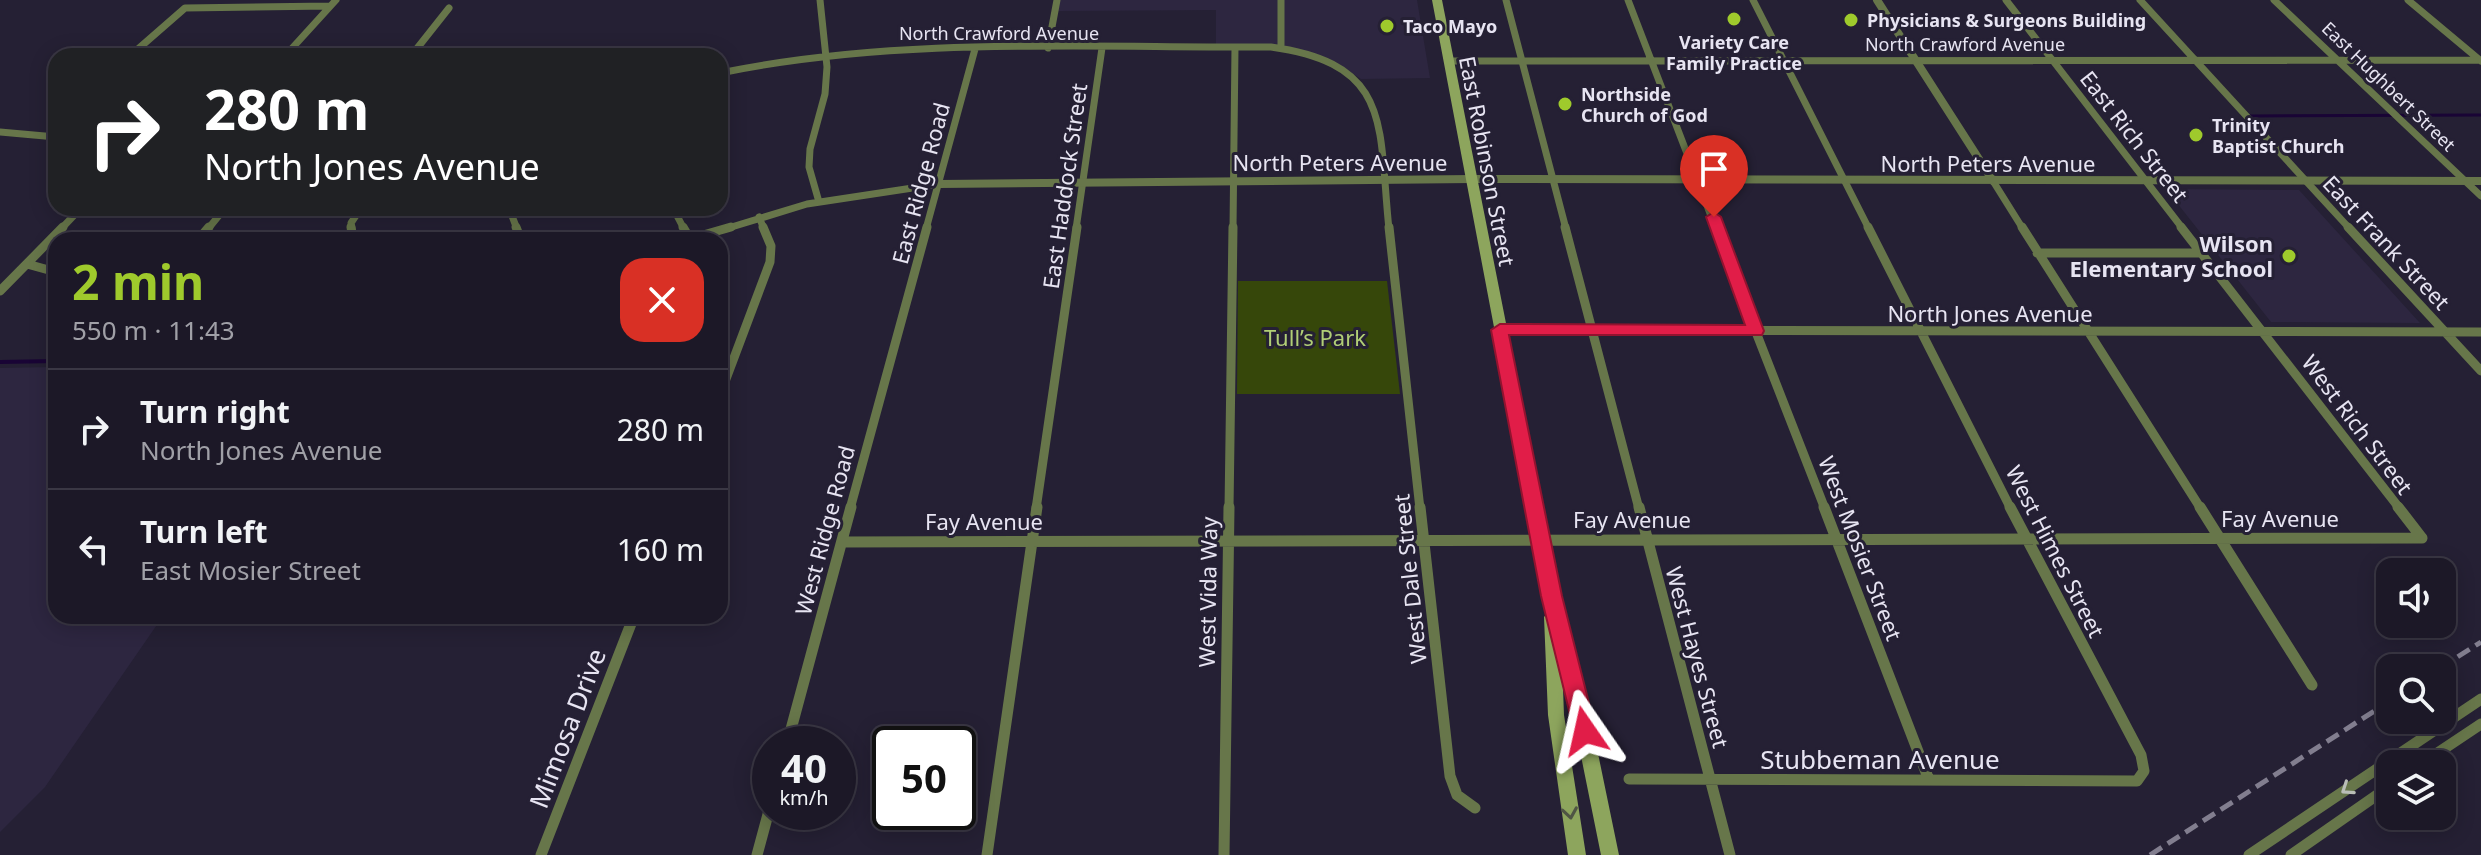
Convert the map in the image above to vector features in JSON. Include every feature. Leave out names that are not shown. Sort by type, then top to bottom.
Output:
[{"type":"main road","name":"East Robinson Street","points":[[1437,0],[1552,596]]},
{"type":"main road","points":[[1552,596],[1557,728],[1577,855]]},
{"type":"main road","points":[[1552,596],[1574,676],[1610,855]]},
{"type":"street","points":[[819,202],[810,156],[824,104],[826,54],[820,0]]},
{"type":"street","points":[[1048,48],[1057,0]]},
{"type":"street","points":[[1281,0],[1281,48]]},
{"type":"street","name":"West Hayes Street","points":[[1506,0],[1730,855]]},
{"type":"street","name":"West Mosier Street","points":[[1628,0],[1929,780]]},
{"type":"street","name":"West Himes Street","points":[[1753,0],[2025,537],[2146,767],[2142,778],[2132,783]]},
{"type":"street","points":[[1877,0],[2312,685]]},
{"type":"street","name":"East Rich Street","points":[[2006,0],[2265,332]]},
{"type":"street","name":"East Frank Street","points":[[2140,0],[2481,371]]},
{"type":"street","name":"East Hughbert Street","points":[[2274,0],[2481,196]]},
{"type":"street","points":[[2408,0],[2481,60]]},
{"type":"street","points":[[139,48],[182,10],[198,6],[333,3]]},
{"type":"street","points":[[292,48],[333,3]]},
{"type":"street","points":[[417,48],[449,8]]},
{"type":"street","name":"West Vida Way","points":[[1224,855],[1235,47]]},
{"type":"street","name":"North Crawford Avenue","points":[[728,72],[826,54],[1048,48],[1281,48],[1327,59],[1354,74],[1366,87],[1375,107],[1383,179]]},
{"type":"street","name":"East Haddock Street","points":[[987,855],[1102,48]]},
{"type":"street","name":"East Ridge Road","points":[[900,327],[975,49]]},
{"type":"street","name":"North Crawford Avenue","points":[[1449,61],[2481,60]]},
{"type":"street","points":[[0,132],[48,136]]},
{"type":"street","points":[[43,136],[48,132]]},
{"type":"street","name":"North Peters Avenue","points":[[711,232],[819,202],[939,184],[1383,179],[2481,181]]},
{"type":"street","name":"West Dale Street","points":[[1383,179],[1450,776],[1457,795],[1475,808]]},
{"type":"street","points":[[58,232],[73,216]]},
{"type":"street","points":[[205,232],[218,216]]},
{"type":"street","points":[[728,374],[770,262],[771,246],[759,217]]},
{"type":"street","points":[[0,291],[48,242]]},
{"type":"street","points":[[2037,253],[2204,253]]},
{"type":"street","points":[[27,264],[48,270]]},
{"type":"street","name":"West Ridge Road","points":[[792,726],[900,327]]},
{"type":"street","name":"North Jones Avenue","points":[[1500,330],[2481,332]]},
{"type":"street","name":"West Rich Street","points":[[2265,332],[2422,538]]},
{"type":"street","name":"Fay Avenue","points":[[842,542],[1425,538],[2422,538]]},
{"type":"street","name":"Mimosa Drive","points":[[541,855],[631,624]]},
{"type":"street","points":[[2249,855],[2481,699]]},
{"type":"street","points":[[2442,750],[2481,724]]},
{"type":"street","name":"Stubbeman Avenue","points":[[1629,779],[2132,783]]},
{"type":"street","points":[[2291,855],[2376,796]]},
{"type":"street","points":[[757,855],[764,830]]},
{"type":"shaded area","points":[[1060,0],[1417,0],[1430,78],[1361,79],[1335,62],[1291,48],[1216,46],[1216,10],[1057,11]]},
{"type":"shaded area","name":"Wilson Elementary School","points":[[2166,189],[2299,190],[2420,323],[2271,322]]},
{"type":"shaded area","points":[[48,367],[48,624],[157,624],[45,787],[0,832],[0,368]]},
{"type":"green space","name":"Tull’s Park","points":[[1238,281],[1387,281],[1400,394],[1237,394]]},
{"type":"waterway","points":[[2250,116],[2481,115]]},
{"type":"waterway","points":[[0,362],[48,361]]},
{"type":"railway","points":[[2456,658],[2481,642]]},
{"type":"railway","points":[[2150,855],[2376,710]]},
{"type":"place","name":"Variety Care Family Practice","points":[[1734,19]]},
{"type":"place","name":"Physicians & Surgeons Building","points":[[1851,20]]},
{"type":"place","name":"Taco Mayo","points":[[1387,26]]},
{"type":"place","name":"Northside Church of God","points":[[1565,104]]},
{"type":"place","name":"Trinity Baptist Church","points":[[2196,135]]},
{"type":"place","name":"Wilson Elementary School","points":[[2289,256]]},
{"type":"route","points":[[1585,731],[1552,596],[1500,330],[1756,331],[1714,217]]}]
